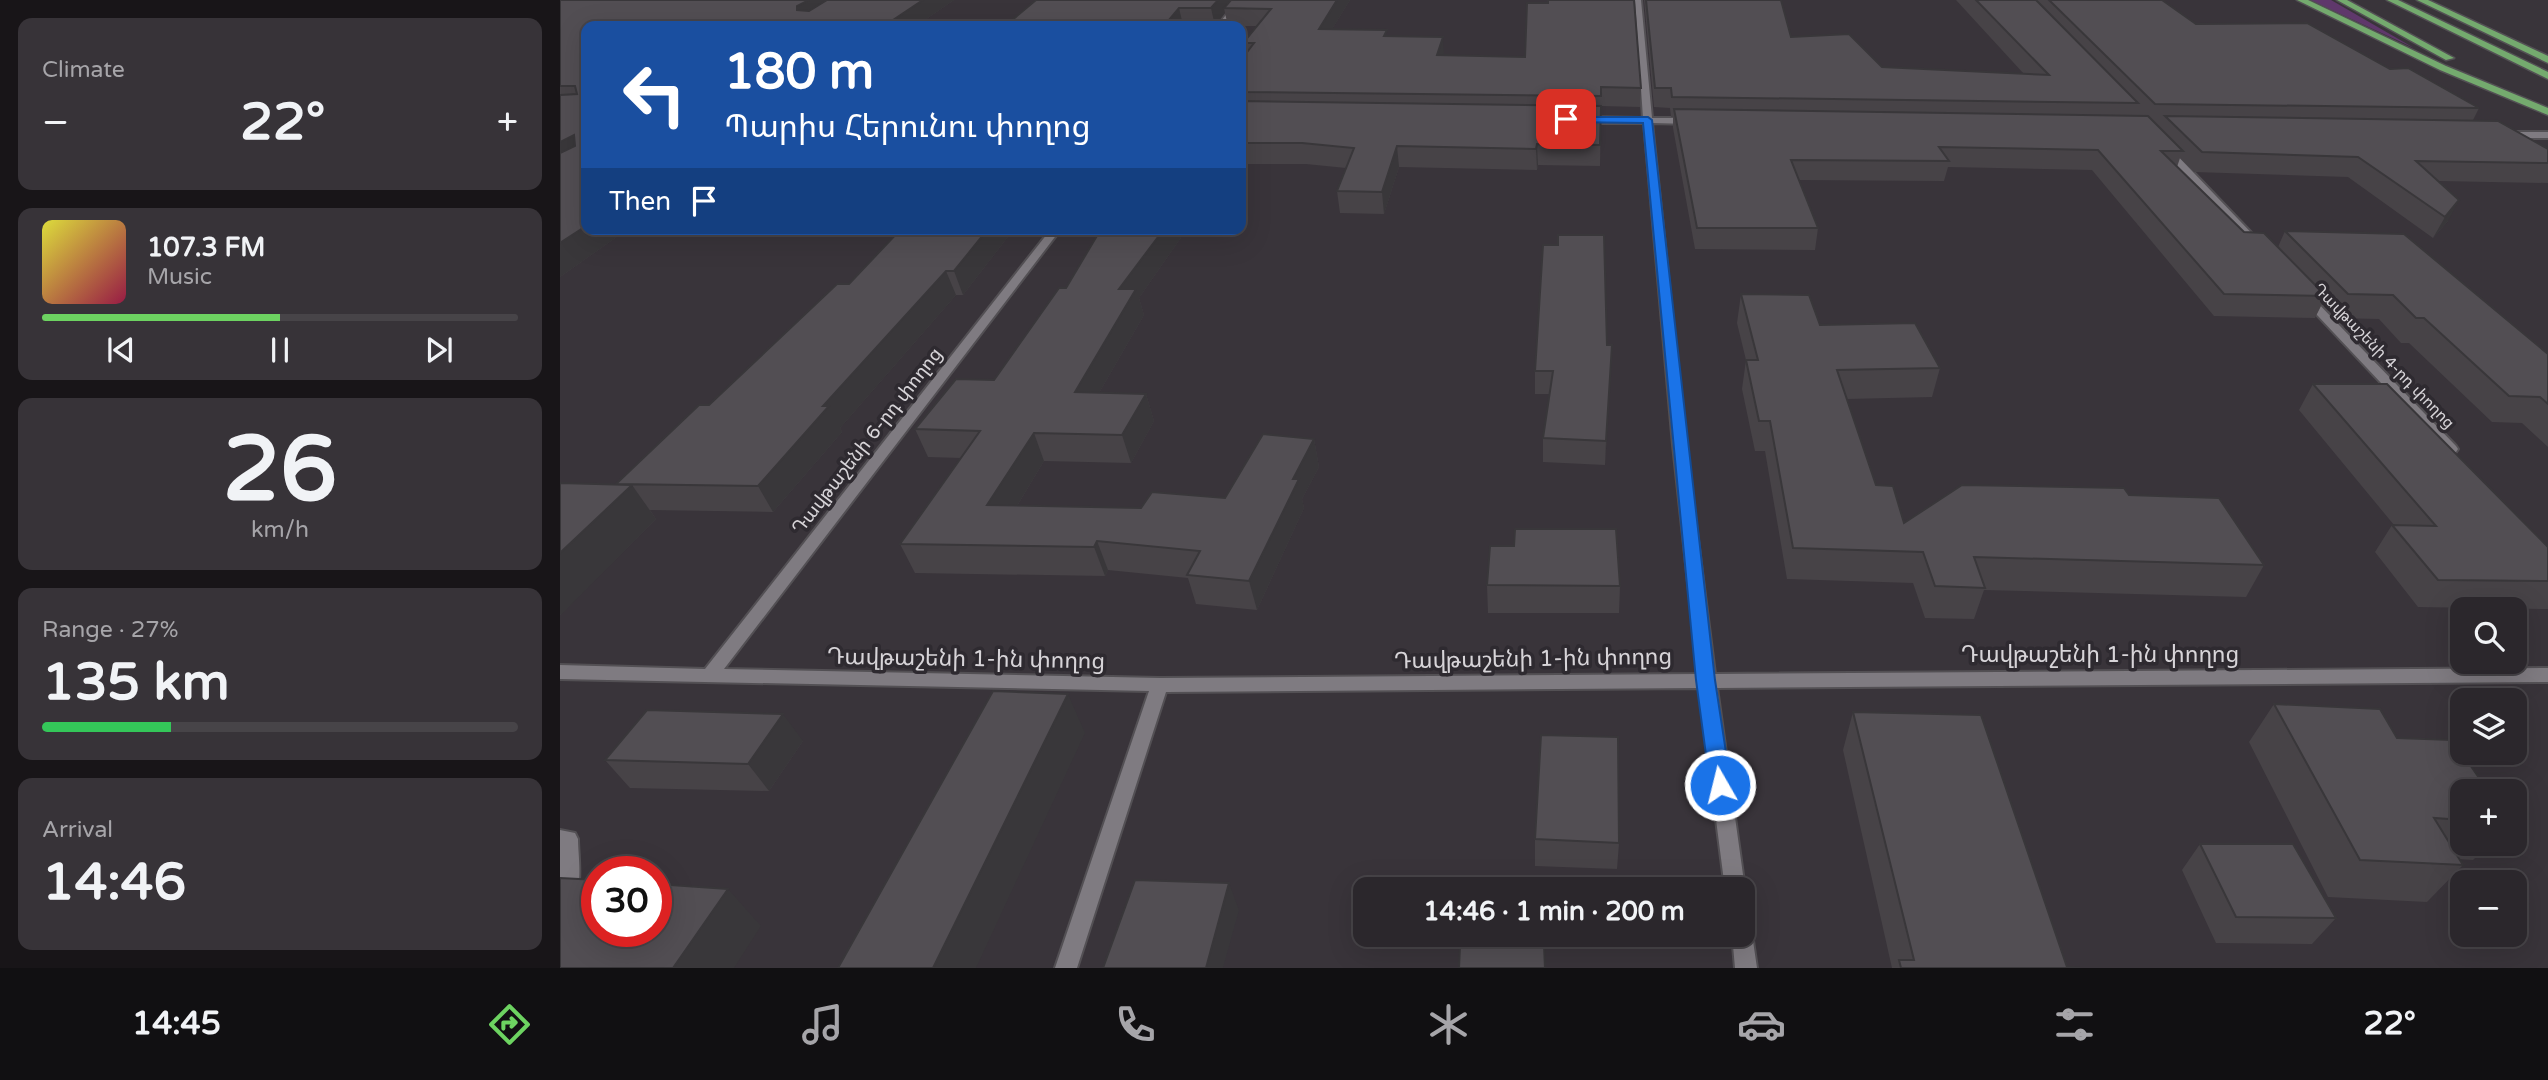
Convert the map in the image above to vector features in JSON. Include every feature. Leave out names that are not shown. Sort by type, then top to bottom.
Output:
[{"type":"main road","points":[[2301,0],[2444,68],[2548,111]]},
{"type":"main road","points":[[2341,0],[2548,111]]},
{"type":"main road","points":[[2391,0],[2548,76]]},
{"type":"main road","points":[[2421,0],[2548,60]]},
{"type":"street","points":[[1224,21],[1242,0]]},
{"type":"street","points":[[1638,0],[1706,680],[1733,877]]},
{"type":"street","points":[[1566,119],[1703,121]]},
{"type":"street","points":[[2495,135],[2548,135]]},
{"type":"street","points":[[2156,139],[2271,260]]},
{"type":"street","name":"Դավթաշենի 6-րդ փողոց","points":[[709,676],[1051,235]]},
{"type":"street","name":"Դավթաշենի 4-րդ փողոց","points":[[2299,290],[2462,461]]},
{"type":"street","name":"Դավթաշենի 1-ին փողոց","points":[[560,672],[1160,685],[2548,675]]},
{"type":"street","points":[[1066,968],[1160,685]]},
{"type":"street","points":[[560,839],[568,839],[569,889],[560,901]]},
{"type":"street","points":[[1744,947],[1746,968]]},
{"type":"shaded area","points":[[2310,0],[2331,0],[2414,48]]},
{"type":"building","points":[[560,0],[809,0],[797,6],[797,10],[809,11],[827,0],[923,0],[892,21],[581,21],[581,229],[560,243],[560,153],[575,146],[574,135],[560,142],[560,95],[577,94],[575,86],[560,86]]},
{"type":"building","points":[[1036,0],[1218,0],[1211,8],[1179,8],[1168,21],[1011,21]]},
{"type":"building","points":[[1231,0],[1337,0],[1319,29],[1387,30],[1384,36],[1443,37],[1437,55],[1525,57],[1527,3],[1548,3],[1548,0],[1634,0],[1641,88],[1601,87],[1601,96],[1246,92],[1246,53],[1254,43],[1246,43],[1246,39],[1271,9],[1224,8]]},
{"type":"building","points":[[1646,0],[1781,0],[1791,37],[1849,34],[1882,67],[2049,75],[1976,0],[2036,0],[2138,103],[1672,97],[1671,88],[1655,88]]},
{"type":"building","points":[[2049,0],[2162,0],[2196,24],[2307,23],[2390,69],[2408,68],[2479,108],[2155,104]]},
{"type":"building","points":[[1246,101],[1601,106],[1600,145],[1537,144],[1536,149],[1397,146],[1382,192],[1337,191],[1354,148],[1302,143],[1246,143]]},
{"type":"building","points":[[1674,109],[2148,116],[2183,151],[2161,151],[2244,232],[2264,233],[2326,296],[2224,294],[2098,150],[1939,147],[1949,161],[1791,160],[1818,228],[1697,228]]},
{"type":"building","points":[[2165,116],[2498,121],[2548,149],[2548,163],[2416,161],[2459,200],[2445,217],[2358,157],[2202,152]]},
{"type":"building","points":[[2285,231],[2404,234],[2548,354],[2548,404],[2540,397],[2509,396],[2424,318],[2416,318],[2393,295],[2348,294]]},
{"type":"building","points":[[895,235],[983,235],[954,271],[946,271],[823,406],[829,406],[758,486],[616,484],[699,405],[709,405],[837,284],[849,284]]},
{"type":"building","points":[[1097,235],[1160,235],[1119,289],[1136,289],[1075,392],[1146,394],[1122,435],[1034,433],[987,505],[1141,508],[1152,492],[1225,498],[1263,434],[1314,439],[1293,479],[1299,479],[1249,581],[1187,575],[1200,551],[1097,541],[1094,547],[900,544],[980,431],[915,429],[956,379],[994,380],[1059,288],[1066,288]]},
{"type":"building","points":[[1558,235],[1604,235],[1607,345],[1612,345],[1606,441],[1543,438],[1553,371],[1535,371],[1543,245],[1558,245]]},
{"type":"building","points":[[1741,294],[1809,295],[1820,325],[1915,323],[1940,368],[1837,370],[1876,485],[1893,486],[1904,523],[1962,485],[2124,488],[2129,495],[2219,498],[2264,565],[1974,557],[1985,588],[1935,586],[1923,552],[1793,548],[1770,421],[1759,421],[1746,360],[1758,360]]},
{"type":"building","points":[[2313,384],[2387,384],[2548,547],[2548,581],[2438,580],[2392,525],[2436,526]]},
{"type":"building","points":[[560,483],[632,485],[560,553]]},
{"type":"building","points":[[1515,529],[1616,529],[1620,586],[1487,585],[1490,546],[1514,546]]},
{"type":"building","points":[[993,691],[1068,694],[933,968],[838,968]]},
{"type":"building","points":[[2274,704],[2380,709],[2397,738],[2450,740],[2450,765],[2470,765],[2480,779],[2450,779],[2450,819],[2434,818],[2450,844],[2450,856],[2457,856],[2463,865],[2360,860]]},
{"type":"building","points":[[647,710],[783,714],[748,764],[605,760]]},
{"type":"building","points":[[1853,712],[1981,715],[2067,967],[2080,968],[1901,968],[1899,960],[1914,960]]},
{"type":"building","points":[[1541,735],[1618,737],[1619,843],[1535,839]]},
{"type":"building","points":[[2200,844],[2293,844],[2336,918],[2236,917]]},
{"type":"building","points":[[560,878],[581,879],[581,947],[672,947],[672,885],[728,889],[673,968],[560,968]]},
{"type":"building","points":[[1135,880],[1229,883],[1206,968],[1103,968]]},
{"type":"building","points":[[1460,947],[1544,947],[1545,968],[1459,968]]},
{"type":"route","points":[[1566,119],[1648,120],[1706,680],[1720,785]]}]
